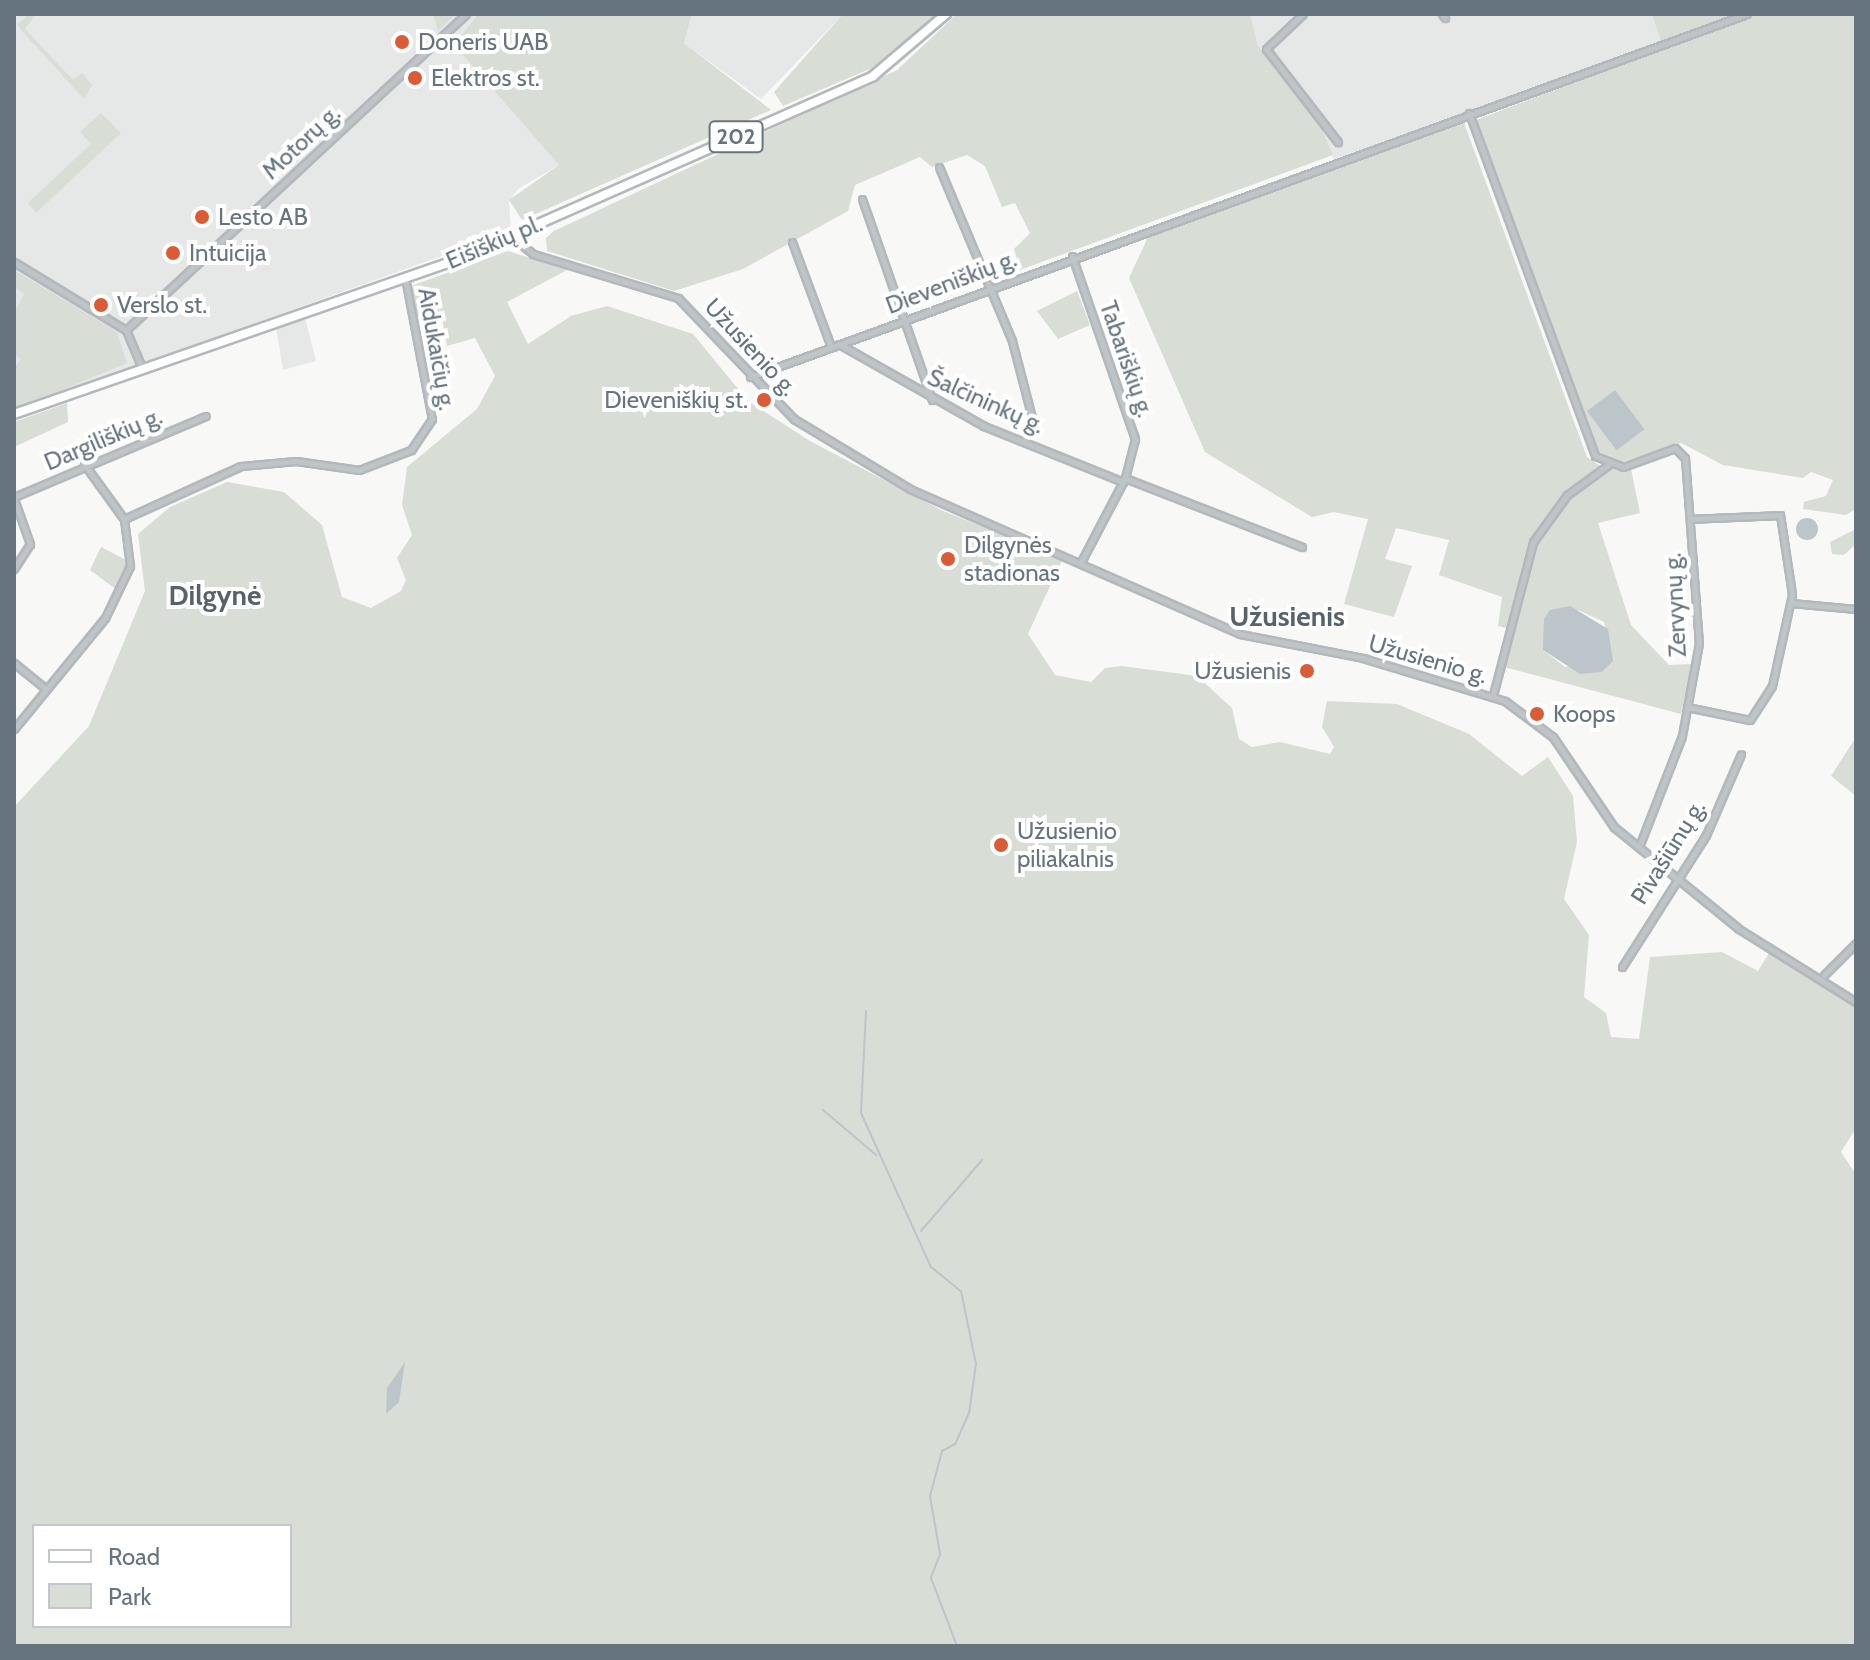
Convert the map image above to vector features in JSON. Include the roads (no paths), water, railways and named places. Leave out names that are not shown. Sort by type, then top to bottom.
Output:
[{"type":"main road","name":"Eišiškių pl.","points":[[14,414],[141,366],[405,278],[511,236],[873,76],[946,14]]},
{"type":"street","name":"Motorų g.","points":[[126,330],[466,14]]},
{"type":"street","points":[[1303,14],[1266,49],[1338,142]]},
{"type":"street","name":"Dieveniškių g.","points":[[750,377],[1165,221],[1747,14]]},
{"type":"street","points":[[1469,113],[1591,450],[1608,465],[1567,495],[1533,542],[1493,695]]},
{"type":"street","points":[[939,167],[987,288],[1012,341],[1032,418],[1025,441]]},
{"type":"street","points":[[862,199],[932,400]]},
{"type":"street","name":"Užusienio g.","points":[[511,236],[533,254],[669,293],[705,319],[750,377],[806,429],[882,475],[1082,560],[1240,634],[1363,658],[1493,695],[1548,731],[1600,813],[1639,847],[1739,929],[1824,975],[1856,1002]]},
{"type":"street","points":[[792,242],[831,347]]},
{"type":"street","name":"Tabariškių g.","points":[[1072,256],[1133,427],[1124,480],[1082,560]]},
{"type":"street","points":[[14,262],[126,330],[141,366]]},
{"type":"street","name":"Aidukaičių g.","points":[[124,519],[241,466],[296,461],[359,470],[411,450],[432,419],[405,278]]},
{"type":"street","name":"Šalčininkų g.","points":[[839,344],[932,400],[1025,441],[1302,547]]},
{"type":"street","name":"Dargiliškių g.","points":[[14,498],[84,464],[206,416]]},
{"type":"street","name":"Zervynų g.","points":[[1608,465],[1615,466],[1679,449],[1690,519],[1699,643],[1687,707],[1639,847]]},
{"type":"street","points":[[14,729],[124,584],[131,547],[124,519],[84,464]]},
{"type":"street","points":[[14,498],[30,544],[14,569]]},
{"type":"street","points":[[1687,707],[1744,723],[1772,686],[1791,603],[1780,515],[1690,519]]},
{"type":"street","points":[[1791,603],[1856,609]]},
{"type":"street","points":[[14,663],[46,689]]},
{"type":"street","name":"Pivašiūnų g.","points":[[1622,967],[1676,875],[1710,828],[1741,754]]},
{"type":"street","points":[[1824,975],[1856,943]]},
{"type":"waterway","points":[[866,1011],[861,1113],[931,1267],[961,1291],[976,1364],[969,1413],[955,1444],[942,1451],[930,1496],[940,1554],[931,1578],[957,1646]]},
{"type":"waterway","points":[[823,1110],[876,1155]]},
{"type":"waterway","points":[[921,1231],[982,1160]]},
{"type":"place","name":"Doneris UAB","points":[[402,42]]},
{"type":"place","name":"Elektros st.","points":[[415,78]]},
{"type":"place","name":"Lesto AB","points":[[202,217]]},
{"type":"place","name":"Intuicija","points":[[173,253]]},
{"type":"place","name":"Verslo st.","points":[[101,305]]},
{"type":"place","name":"Dieveniškių st.","points":[[764,400]]},
{"type":"place","name":"Dilgynės stadionas","points":[[948,559]]},
{"type":"place","name":"Užusienis","points":[[1307,671]]},
{"type":"place","name":"Koops","points":[[1537,714]]},
{"type":"place","name":"Užusienio piliakalnis","points":[[1001,845]]},
{"type":"district","name":"Dilgynė","points":[[215,595]]},
{"type":"district","name":"Užusienis","points":[[1287,616]]}]
